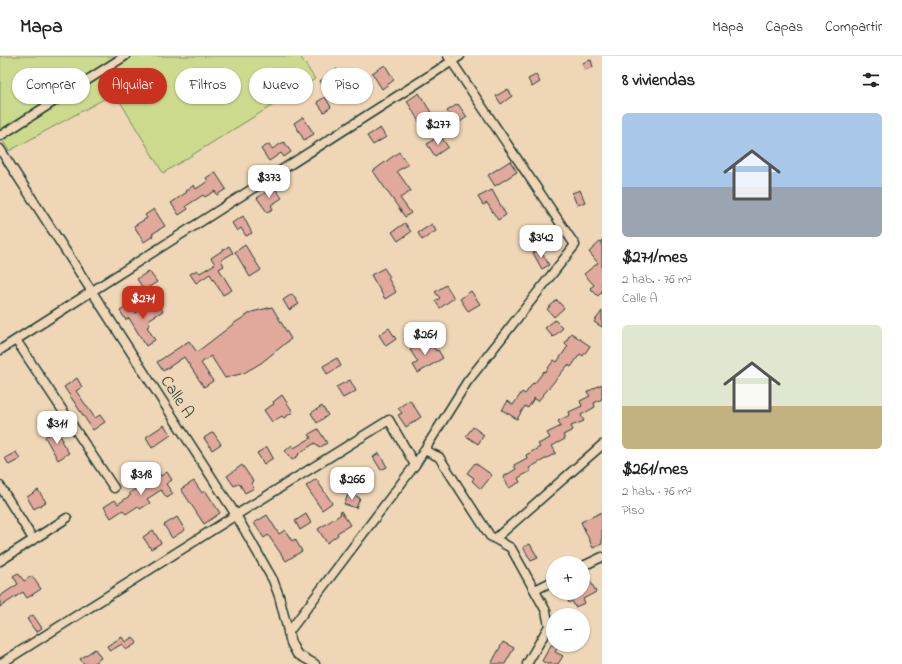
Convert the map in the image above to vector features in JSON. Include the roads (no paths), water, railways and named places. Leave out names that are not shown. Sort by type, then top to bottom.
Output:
[{"type":"street","points":[[0,136],[126,56]]},
{"type":"street","points":[[0,350],[450,59],[460,56]]},
{"type":"street","points":[[288,633],[415,465],[467,382],[575,245],[450,59]]},
{"type":"street","name":"Calle A","points":[[0,149],[236,515],[273,580],[279,596],[291,643],[297,654],[315,664]]},
{"type":"street","points":[[16,340],[114,488]]},
{"type":"street","points":[[2,662],[389,420],[415,465]]},
{"type":"street","points":[[495,539],[602,445]]},
{"type":"street","points":[[424,450],[439,457],[490,536],[511,548],[546,611],[549,626],[527,664]]},
{"type":"street","points":[[0,486],[33,539]]},
{"type":"street","points":[[0,560],[67,518]]},
{"type":"street","points":[[590,563],[602,557]]},
{"type":"street","points":[[535,590],[546,584]]}]
